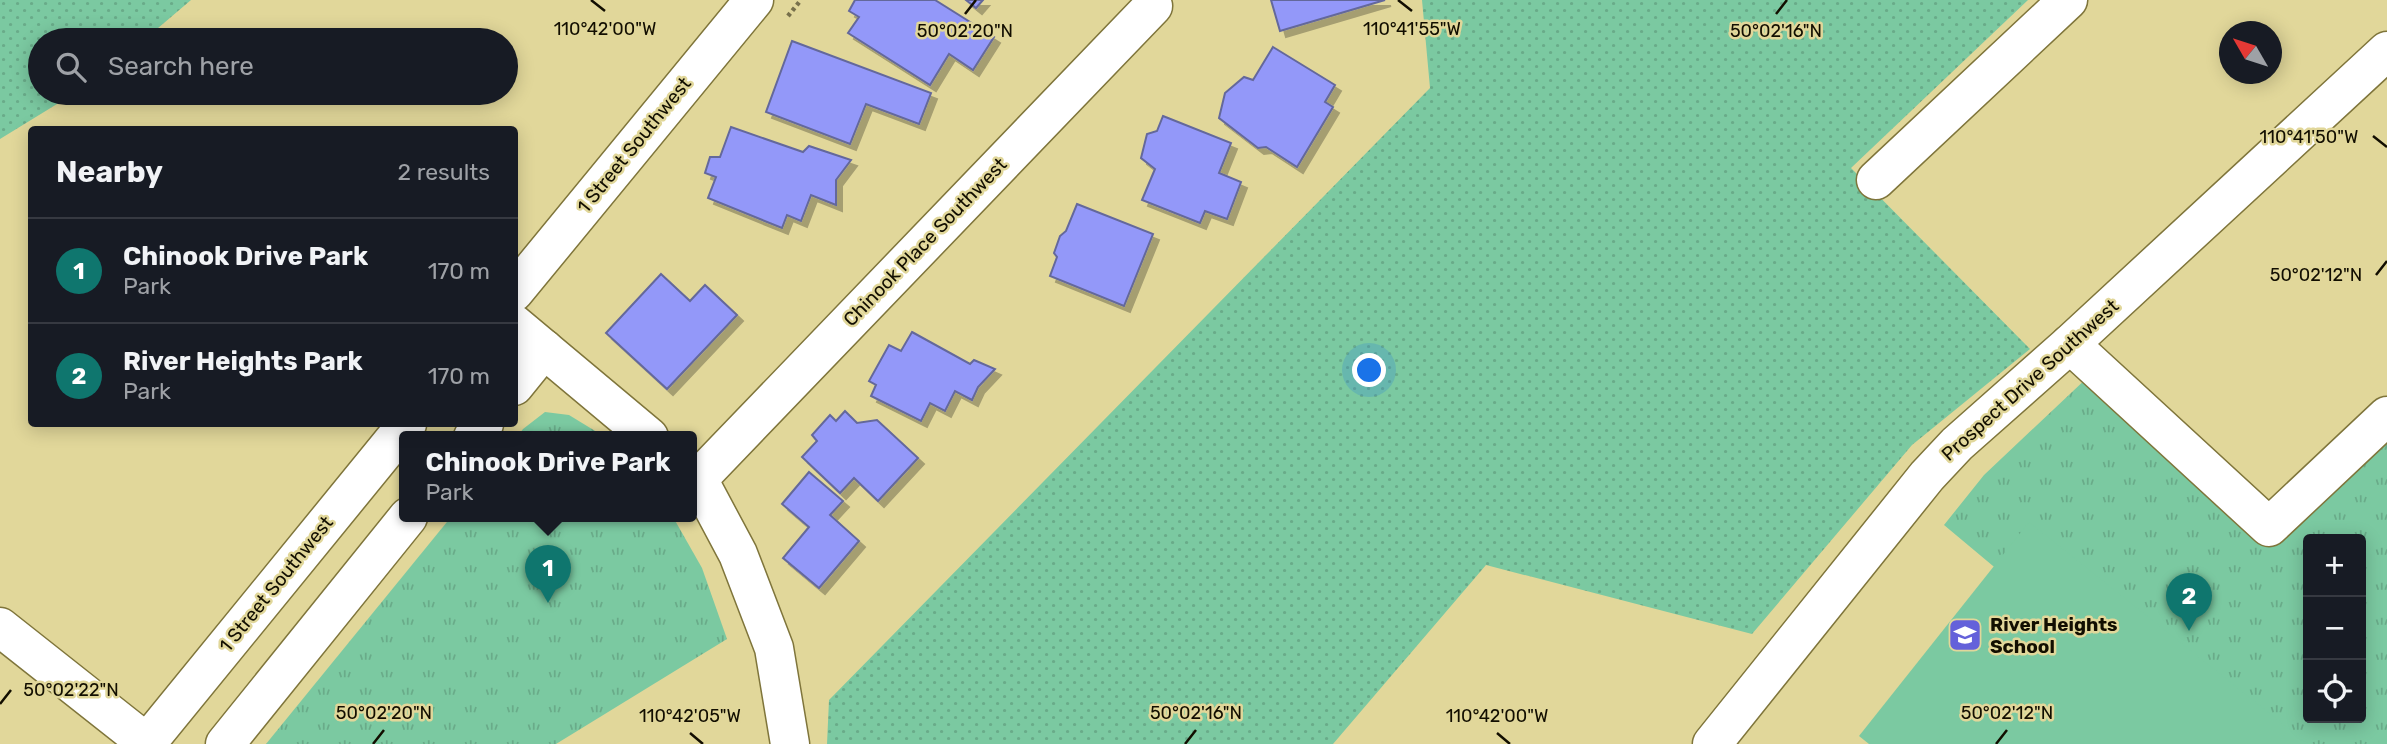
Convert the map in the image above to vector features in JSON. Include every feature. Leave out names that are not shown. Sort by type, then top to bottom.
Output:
[{"type":"street","name":"1 Street Southwest","points":[[518,287],[754,0]]},
{"type":"street","points":[[1876,180],[2068,0]]},
{"type":"street","name":"Chinook Place Southwest","points":[[697,474],[1153,6]]},
{"type":"street","name":"Prospect Drive Southwest","points":[[1712,744],[1927,476],[1957,444],[2070,344],[2387,51]]},
{"type":"street","points":[[518,327],[642,431]]},
{"type":"street","points":[[2070,344],[2269,527],[2387,416]]},
{"type":"street","points":[[518,381],[544,349]]},
{"type":"street","name":"1 Street Southwest","points":[[147,744],[399,434]]},
{"type":"street","points":[[697,480],[738,554],[774,648],[790,744]]},
{"type":"street","points":[[225,744],[404,522]]},
{"type":"street","points":[[0,627],[147,744]]},
{"type":"green space","points":[[0,0],[191,0],[158,28],[28,28],[28,105],[55,105],[0,139]]},
{"type":"green space","points":[[1422,0],[2028,0],[1851,168],[2030,349],[1912,445],[1752,634],[1486,565],[1333,744],[827,744],[829,700],[1430,88]]},
{"type":"green space","points":[[2089,376],[2267,543],[2387,431],[2387,744],[2206,744],[1944,525],[1984,475]]},
{"type":"green space","points":[[545,412],[569,415],[595,431],[522,431]]},
{"type":"green space","points":[[447,522],[676,522],[702,568],[727,639],[556,744],[266,744]]},
{"type":"green space","name":"River Heights School","points":[[2029,522],[2308,744],[1869,744],[1859,736]]},
{"type":"building","points":[[855,0],[935,0],[994,37],[973,70],[949,54],[930,85],[848,33],[859,17],[849,11]]},
{"type":"building","points":[[966,0],[983,0],[976,8]]},
{"type":"building","points":[[1271,0],[1385,0],[1280,31]]},
{"type":"building","points":[[792,41],[931,93],[919,124],[866,104],[850,144],[766,112]]},
{"type":"building","points":[[1273,47],[1335,85],[1325,102],[1333,107],[1297,167],[1266,147],[1258,148],[1219,118],[1225,93],[1244,77],[1253,80]]},
{"type":"building","points":[[1163,116],[1231,143],[1219,173],[1241,182],[1227,219],[1205,211],[1200,223],[1142,200],[1155,169],[1141,158],[1147,134],[1157,131]]},
{"type":"building","points":[[731,127],[803,152],[809,146],[851,160],[836,180],[836,205],[811,195],[801,221],[787,215],[782,228],[708,198],[716,177],[705,173],[710,157],[720,157]]},
{"type":"building","points":[[1077,204],[1153,234],[1124,306],[1050,276],[1057,257],[1054,253],[1060,236],[1066,231]]},
{"type":"building","points":[[661,274],[690,301],[705,285],[737,315],[667,389],[606,333]]},
{"type":"building","points":[[912,332],[970,364],[974,360],[995,369],[978,387],[972,400],[955,391],[945,411],[930,403],[921,421],[871,396],[876,385],[869,381],[889,345],[901,351]]},
{"type":"building","points":[[845,411],[857,423],[877,420],[918,458],[878,501],[854,478],[840,493],[802,457],[817,441],[812,435],[830,415],[836,421]]},
{"type":"building","points":[[809,472],[843,501],[830,515],[859,541],[819,588],[783,558],[809,527],[782,504]]},
{"type":"place","name":"Chinook Drive Park","points":[[548,603]]},
{"type":"place","name":"River Heights Park","points":[[2189,631]]},
{"type":"place","name":"River Heights School","points":[[1965,635]]}]
